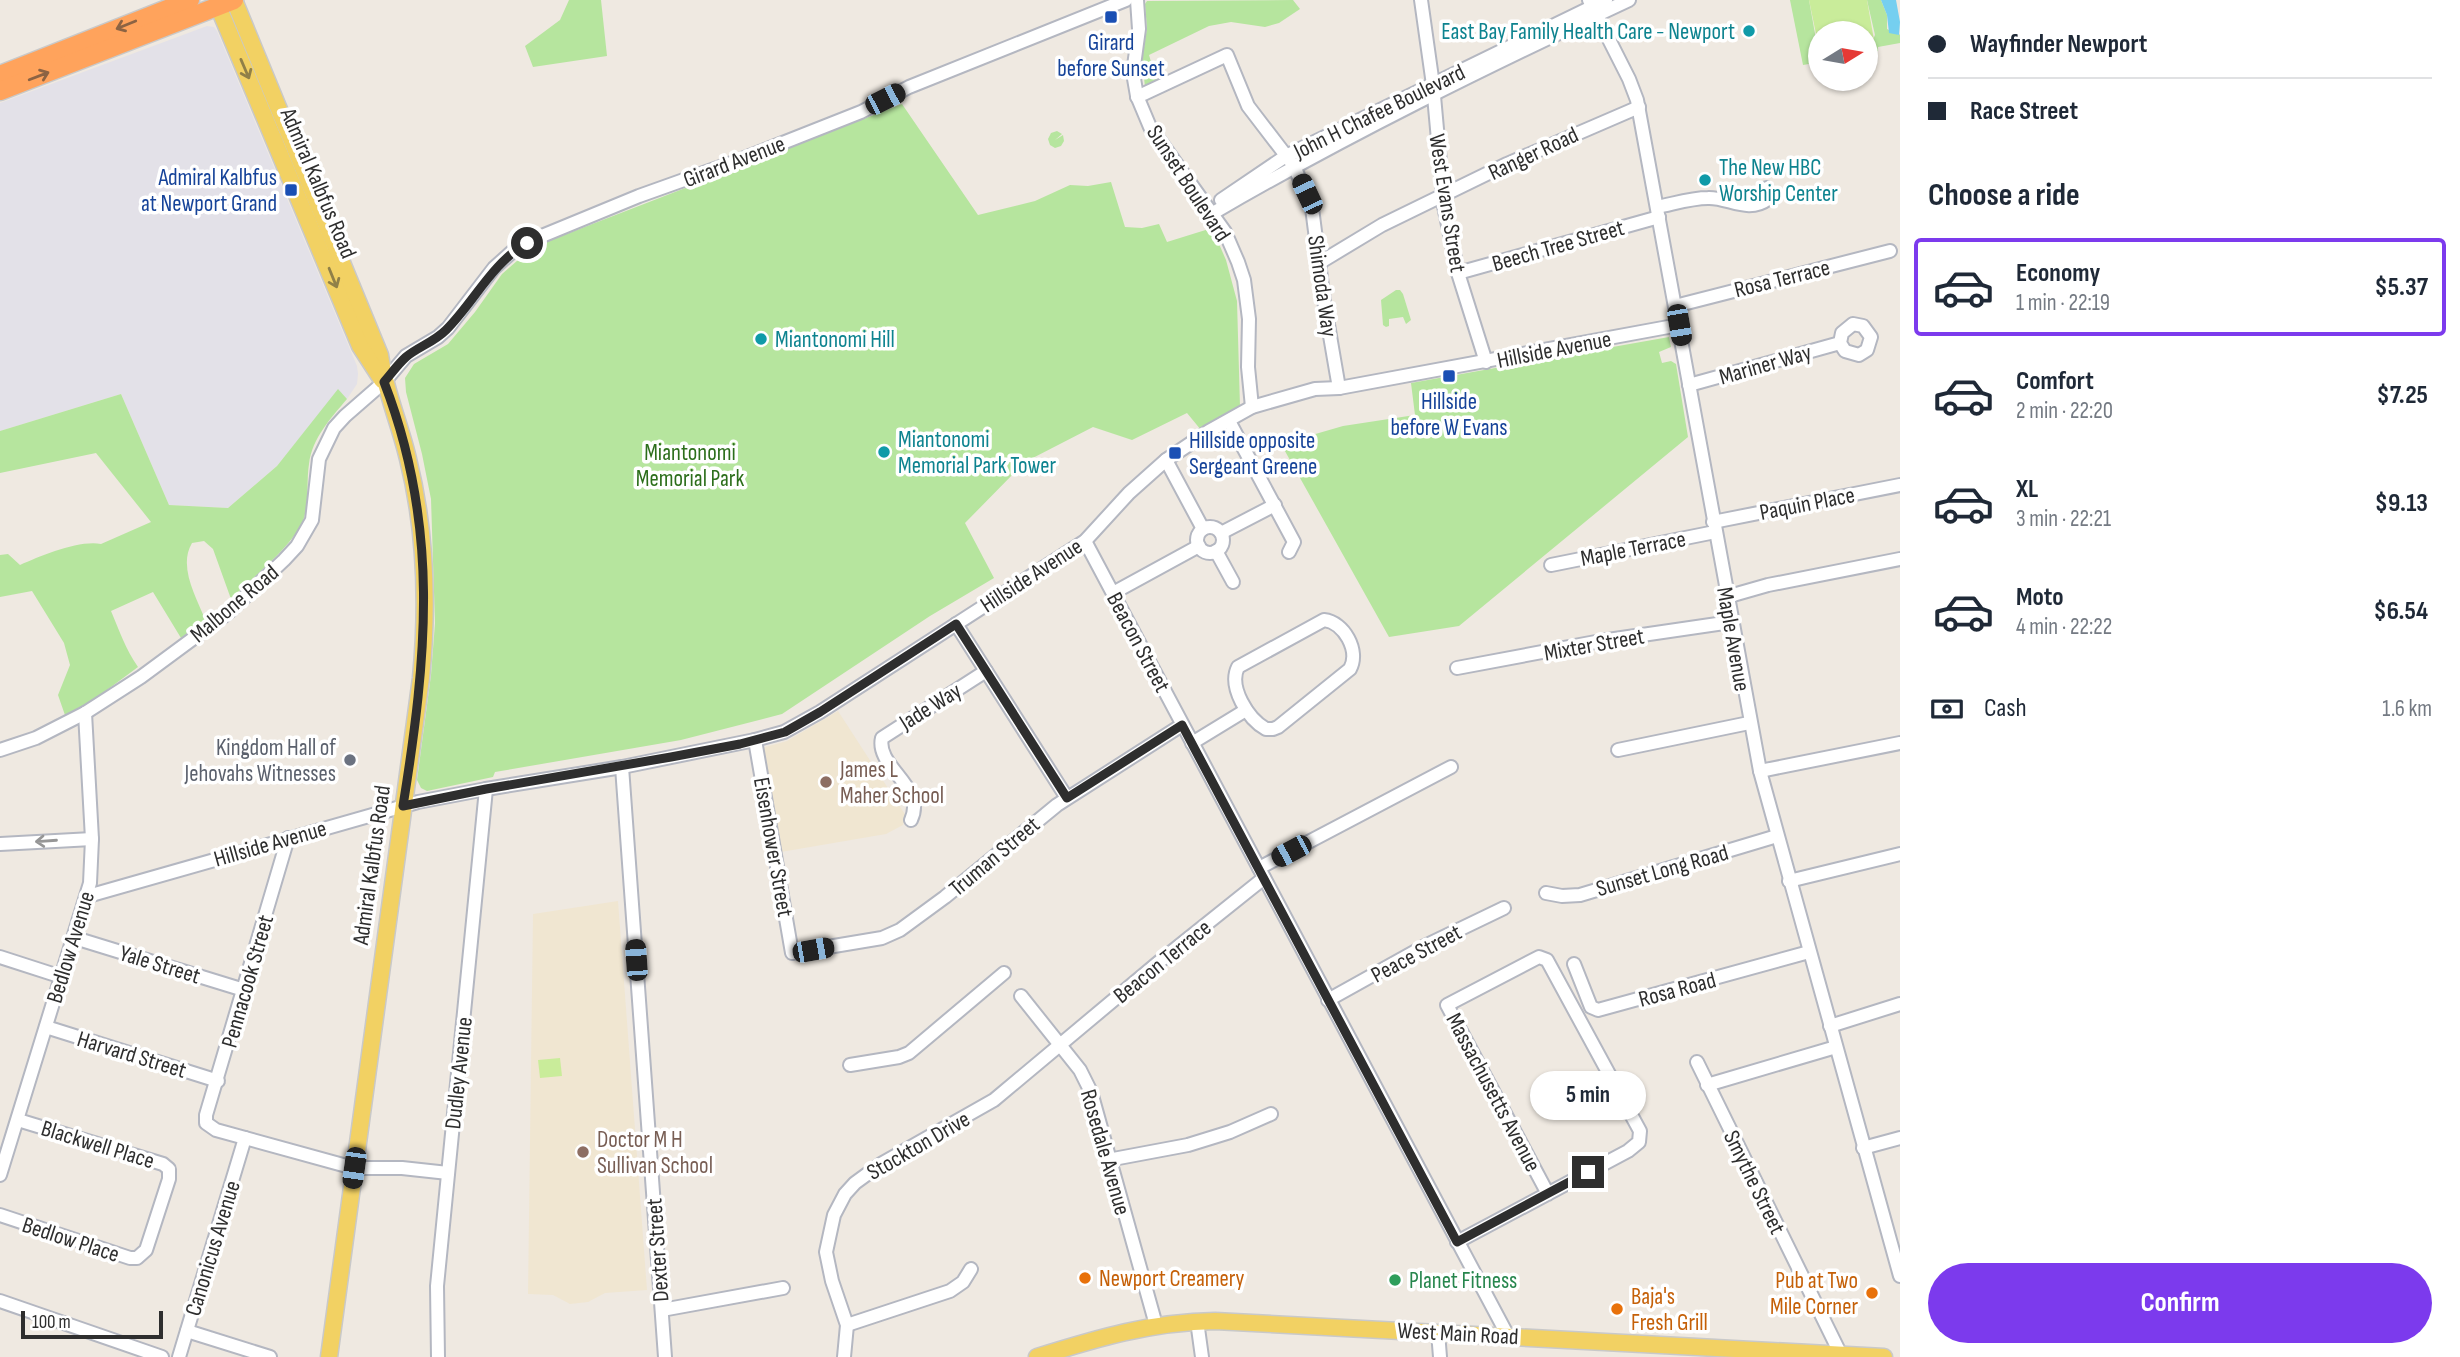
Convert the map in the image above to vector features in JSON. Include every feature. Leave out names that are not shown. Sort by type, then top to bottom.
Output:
[{"type":"highway","points":[[0,75],[190,0]]},
{"type":"highway","points":[[0,91],[223,2]]},
{"type":"main road","name":"Admiral Kalbfus Road","points":[[223,2],[360,346],[384,382],[409,460],[419,518],[424,573],[424,652],[328,1357]]},
{"type":"main road","name":"West Main Road","points":[[1037,1357],[1096,1338],[1156,1325],[1197,1321],[1508,1336],[1742,1353],[1884,1357]]},
{"type":"street","name":"Girard Avenue","points":[[384,382],[406,356],[448,328],[494,268],[514,250],[527,243],[822,127],[909,87],[1126,0]]},
{"type":"street","name":"Sunset Boulevard","points":[[1137,0],[1139,29],[1133,73],[1137,97],[1150,127],[1225,232],[1244,280],[1250,319],[1248,368],[1252,407]]},
{"type":"street","name":"West Evans Street","points":[[1421,0],[1443,196],[1458,273],[1486,362]]},
{"type":"street","points":[[1593,7],[1606,0]]},
{"type":"street","points":[[1593,7],[1629,0]]},
{"type":"street","name":"John H Chafee Boulevard","points":[[1211,211],[1290,161],[1593,7]]},
{"type":"street","name":"Maple Avenue","points":[[1593,7],[1629,79],[1639,107],[1759,771],[1863,1148],[1899,1268]]},
{"type":"street","name":"Shimoda Way","points":[[1137,97],[1227,55],[1248,106],[1290,161],[1312,208],[1339,388]]},
{"type":"street","name":"Ranger Road","points":[[1319,263],[1382,225],[1507,164],[1639,107]]},
{"type":"street","name":"Beech Tree Street","points":[[1458,273],[1709,198],[1745,206],[1757,204],[1768,199],[1767,188]]},
{"type":"street","name":"Rosa Terrace","points":[[1675,306],[1890,251]]},
{"type":"street","name":"Hillside Avenue","points":[[88,896],[403,806],[486,789],[622,767],[785,732],[1085,541],[1129,493],[1166,460],[1252,407],[1315,389],[1339,388],[1679,325]]},
{"type":"street","name":"Mariner Way","points":[[1689,385],[1840,343]]},
{"type":"street","name":"Malbone Road","points":[[0,750],[36,738],[85,713],[141,677],[229,612],[285,560],[297,547],[312,520],[320,459],[334,428],[384,382]]},
{"type":"street","points":[[1229,421],[1294,542],[1289,552]]},
{"type":"street","points":[[1166,460],[1203,528]]},
{"type":"street","name":"Paquin Place","points":[[1714,527],[1900,485]]},
{"type":"street","points":[[1221,533],[1275,505]]},
{"type":"street","points":[[1213,527],[1221,533],[1222,543],[1216,551],[1206,552],[1199,546],[1197,537],[1203,528],[1213,527]]},
{"type":"street","name":"Maple Terrace","points":[[1550,565],[1714,527]]},
{"type":"street","name":"Beacon Street","points":[[1085,541],[1508,1336]]},
{"type":"street","points":[[1113,593],[1199,546]]},
{"type":"street","points":[[1216,551],[1233,582]]},
{"type":"street","points":[[1727,597],[1768,585],[1900,559]]},
{"type":"street","points":[[1324,621],[1335,622],[1341,627],[1353,651],[1354,662],[1350,669],[1273,729],[1260,726],[1246,710],[1235,683],[1238,667],[1324,621]]},
{"type":"street","name":"Mixter Street","points":[[1457,668],[1601,641],[1731,622]]},
{"type":"street","points":[[956,624],[1067,798]]},
{"type":"street","name":"Jade Way","points":[[911,820],[915,808],[913,799],[883,752],[882,738],[986,671]]},
{"type":"street","points":[[1192,743],[1246,710]]},
{"type":"street","name":"Bedlow Avenue","points":[[0,1175],[88,896],[92,871],[92,839],[85,713]]},
{"type":"street","points":[[1618,750],[1749,723]]},
{"type":"street","name":"Truman Street","points":[[792,953],[882,938],[900,930],[937,904],[1067,798],[1182,725]]},
{"type":"street","name":"Eisenhower Street","points":[[755,740],[792,953]]},
{"type":"street","points":[[1759,771],[1900,743]]},
{"type":"street","name":"Beacon Terrace","points":[[1061,1046],[1262,873],[1451,766]]},
{"type":"street","name":"Dexter Street","points":[[622,767],[665,1357]]},
{"type":"street","name":"Dudley Avenue","points":[[438,1357],[437,1286],[486,789]]},
{"type":"street","name":"Sunset Long Road","points":[[1546,893],[1580,895],[1777,836]]},
{"type":"street","name":"Pennacook Street","points":[[246,1138],[216,1130],[206,1123],[206,1115],[288,838]]},
{"type":"street","points":[[0,844],[92,839]]},
{"type":"street","points":[[1790,881],[1900,854]]},
{"type":"street","name":"Peace Street","points":[[1328,1000],[1504,908]]},
{"type":"street","name":"Yale Street","points":[[75,938],[244,990]]},
{"type":"street","name":"Rosa Road","points":[[1574,964],[1591,1007],[1598,1010],[1809,952]]},
{"type":"street","points":[[0,957],[62,976]]},
{"type":"street","name":"Massachusetts Avenue","points":[[1536,958],[1547,960],[1640,1131],[1639,1142],[1628,1151],[1548,1194],[1447,1005],[1536,958]]},
{"type":"street","points":[[850,1065],[909,1053],[1000,976]]},
{"type":"street","name":"Rosedale Avenue","points":[[1021,996],[1080,1070],[1091,1092],[1156,1325]]},
{"type":"street","points":[[1830,1026],[1900,1004]]},
{"type":"street","name":"Harvard Street","points":[[46,1027],[218,1081]]},
{"type":"street","name":"Stockton Drive","points":[[844,1357],[847,1325],[832,1281],[827,1252],[834,1215],[845,1194],[881,1164],[995,1100],[1061,1046]]},
{"type":"street","points":[[1707,1085],[1836,1046]]},
{"type":"street","name":"Smythe Street","points":[[1696,1062],[1841,1356]]},
{"type":"street","points":[[1108,1160],[1188,1146],[1271,1114]]},
{"type":"street","name":"Blackwell Place","points":[[18,1119],[167,1166],[169,1179],[143,1255]]},
{"type":"street","points":[[246,1138],[354,1168],[402,1168],[448,1173]]},
{"type":"street","name":"Canonicus Avenue","points":[[179,1357],[246,1138]]},
{"type":"street","points":[[1863,1148],[1900,1138]]},
{"type":"street","points":[[1457,1242],[1548,1194]]},
{"type":"street","name":"Bedlow Place","points":[[0,1215],[130,1258],[143,1255]]},
{"type":"street","points":[[847,1325],[950,1291],[963,1282],[971,1269]]},
{"type":"street","points":[[662,1310],[782,1288]]},
{"type":"street","points":[[0,1301],[162,1357]]},
{"type":"street","points":[[1197,1321],[1202,1357]]},
{"type":"street","points":[[187,1331],[270,1357]]},
{"type":"street","points":[[1438,1332],[1440,1357]]},
{"type":"shaded area","points":[[207,26],[214,27],[217,31],[357,366],[358,374],[357,384],[347,399],[338,390],[277,466],[228,508],[169,505],[121,394],[0,431],[0,103]]},
{"type":"shaded area","name":"James L Maher School","points":[[838,711],[906,816],[903,825],[886,834],[781,852],[762,748],[787,741]]},
{"type":"shaded area","name":"Doctor M H Sullivan School","points":[[618,901],[647,1290],[605,1293],[588,1302],[570,1304],[553,1295],[528,1294],[533,914]]},
{"type":"green space","points":[[569,0],[601,0],[607,56],[533,67],[525,46],[560,20]]},
{"type":"green space","points":[[1293,0],[1300,9],[1279,23],[1265,27],[1231,22],[1209,26],[1149,55],[1157,82],[1145,87],[1142,60],[1147,28],[1147,1]]},
{"type":"green space","points":[[1790,0],[1809,0],[1813,21],[1808,21],[1808,64],[1803,65]]},
{"type":"green space","points":[[1809,0],[1867,0],[1871,21],[1813,21]]},
{"type":"green space","points":[[1867,0],[1881,0],[1887,15],[1887,29],[1900,34],[1900,43],[1878,47],[1878,21],[1872,21]]},
{"type":"green space","name":"Miantonomi Memorial Park","points":[[902,104],[978,215],[1035,201],[1070,185],[1088,186],[1111,182],[1125,227],[1142,228],[1159,224],[1167,242],[1212,228],[1226,260],[1237,301],[1240,407],[1201,430],[1187,413],[1132,440],[1093,427],[1025,462],[965,523],[994,578],[930,616],[782,714],[681,740],[495,772],[493,777],[427,791],[421,788],[417,780],[435,623],[431,499],[406,392],[405,378],[414,364],[448,344],[502,274],[533,247]]},
{"type":"green space","points":[[1057,131],[1062,134],[1055,140],[1063,135],[1064,141],[1061,146],[1055,148],[1050,145],[1048,139],[1051,133]]},
{"type":"green space","points":[[1396,290],[1403,294],[1411,320],[1406,324],[1403,317],[1389,319],[1389,326],[1386,327],[1383,325],[1381,300]]},
{"type":"green space","points":[[1669,337],[1671,347],[1659,352],[1662,363],[1671,361],[1676,364],[1688,437],[1459,626],[1389,637],[1281,444],[1343,426],[1415,415],[1411,383]]},
{"type":"green space","points":[[338,389],[347,399],[323,429],[314,446],[309,464],[304,516],[289,543],[231,599],[213,549],[204,541],[192,543],[188,552],[188,571],[205,619],[181,638],[153,592],[111,611],[138,667],[66,718],[58,695],[70,665],[64,643],[32,591],[0,597],[0,555],[8,554],[20,565],[82,544],[101,544],[151,522],[96,453],[0,473],[0,431],[121,394],[169,505],[228,508],[277,466]]},
{"type":"green space","points":[[560,1058],[562,1076],[540,1078],[538,1060]]},
{"type":"water","points":[[1881,0],[1896,0],[1900,22],[1899,35],[1889,33],[1887,15]]},
{"type":"place","name":"Girard before Sunset","points":[[1111,17]]},
{"type":"place","name":"East Bay Family Health Care - Newport","points":[[1749,31]]},
{"type":"place","name":"The New HBC Worship Center","points":[[1705,180]]},
{"type":"place","name":"Admiral Kalbfus at Newport Grand","points":[[291,190]]},
{"type":"place","name":"Miantonomi Hill","points":[[761,339]]},
{"type":"place","name":"Hillside before W Evans","points":[[1449,376]]},
{"type":"place","name":"Miantonomi Memorial Park Tower","points":[[884,452]]},
{"type":"place","name":"Hillside opposite Sergeant Greene","points":[[1175,453]]},
{"type":"place","name":"Kingdom Hall of Jehovahs Witnesses","points":[[350,760]]},
{"type":"place","name":"James L Maher School","points":[[826,782]]},
{"type":"place","name":"Doctor M H Sullivan School","points":[[583,1152]]},
{"type":"place","name":"Newport Creamery","points":[[1085,1278]]},
{"type":"place","name":"Planet Fitness","points":[[1395,1280]]},
{"type":"place","name":"Pub at Two Mile Corner","points":[[1872,1293]]},
{"type":"place","name":"Baja's Fresh Grill","points":[[1617,1309]]},
{"type":"route","points":[[527,243],[514,250],[494,268],[448,328],[428,344],[406,356],[384,382],[409,460],[419,518],[424,573],[424,652],[403,806],[486,789],[622,767],[740,744],[785,732],[956,624],[1067,798],[1182,725],[1457,1242],[1588,1172]]}]
